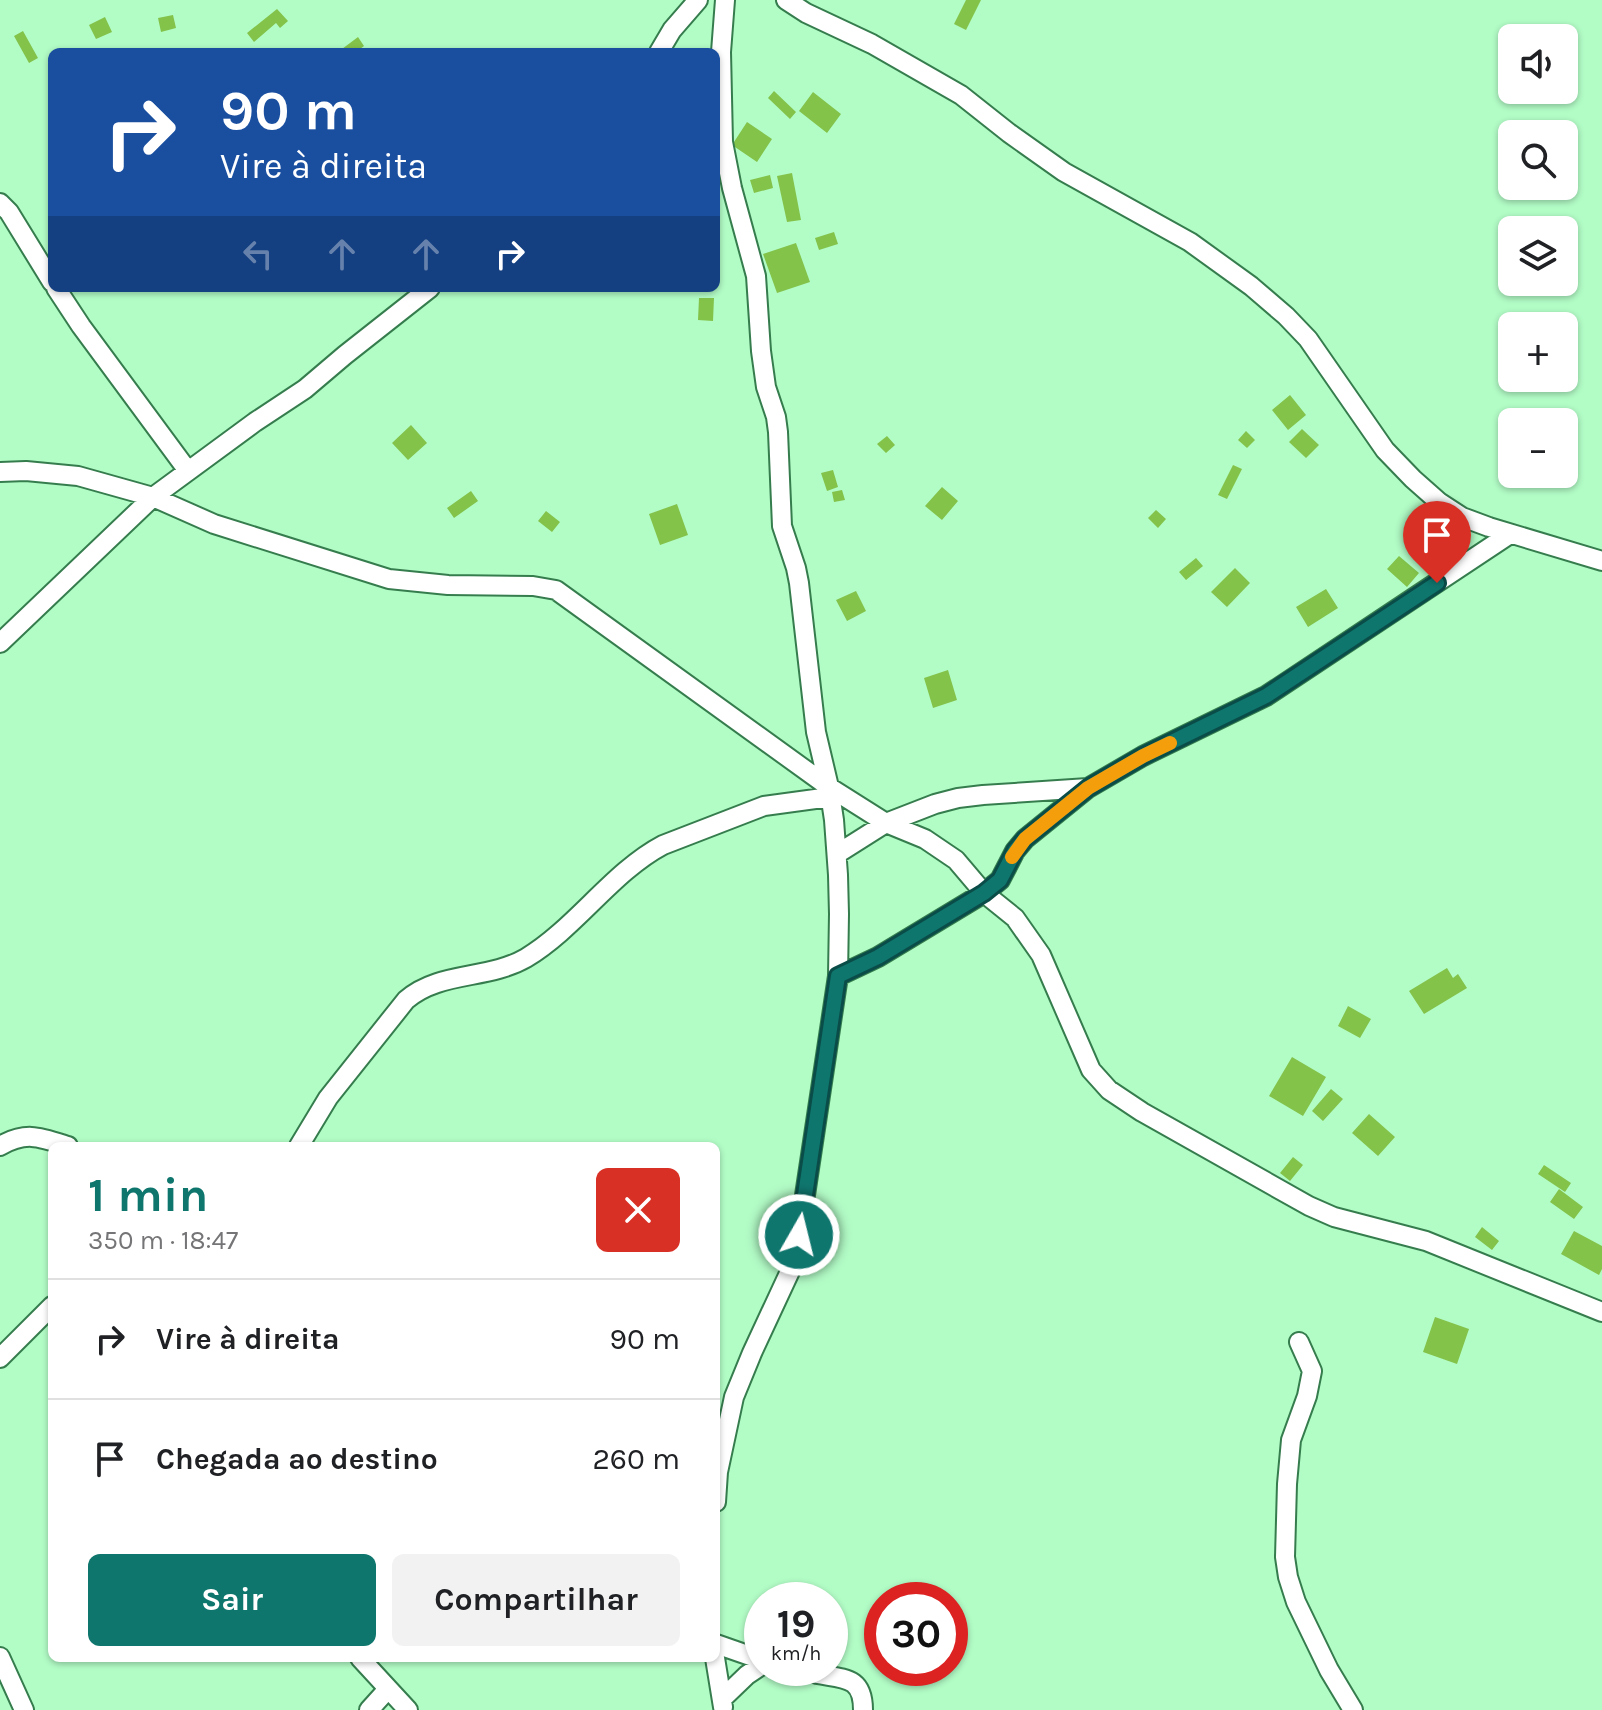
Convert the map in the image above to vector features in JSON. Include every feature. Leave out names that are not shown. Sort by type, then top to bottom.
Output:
[{"type":"street","points":[[661,48],[672,30],[698,0]]},
{"type":"street","points":[[720,1463],[734,1397],[792,1267],[838,976],[838,875],[834,820],[816,732],[799,583],[782,526],[778,432],[766,387],[756,276],[723,142],[721,52],[725,0]]},
{"type":"street","points":[[786,0],[961,95],[1064,172],[1190,242],[1239,277],[1286,316],[1308,339],[1385,450],[1439,502],[1462,517],[1602,561]]},
{"type":"street","points":[[0,203],[9,212],[48,275]]},
{"type":"street","points":[[59,292],[188,471]]},
{"type":"street","points":[[0,643],[153,497],[305,389],[425,292]]},
{"type":"street","points":[[0,472],[78,476],[153,497],[214,524],[389,579],[448,585],[533,586],[556,590],[830,792],[886,823],[925,839],[956,860],[984,893],[1015,918],[1041,955],[1091,1070],[1120,1098],[1309,1206],[1334,1217],[1426,1241],[1602,1312]]},
{"type":"street","points":[[838,976],[878,957],[984,893],[1000,880],[1025,839],[1088,788],[1143,756],[1266,696],[1510,534]]},
{"type":"street","points":[[837,854],[886,823],[935,804],[958,798],[1088,788]]},
{"type":"street","points":[[301,1142],[328,1098],[415,991],[435,982],[493,971],[527,957],[632,865],[663,845],[764,806],[830,792]]},
{"type":"street","points":[[0,1146],[15,1137],[29,1135],[54,1142]]},
{"type":"street","points":[[0,1358],[48,1310]]},
{"type":"street","points":[[1299,1342],[1312,1371],[1307,1396],[1291,1440],[1285,1557],[1296,1602],[1329,1670],[1353,1710]]},
{"type":"street","points":[[720,1646],[744,1655]]},
{"type":"street","points":[[0,1657],[24,1710]]},
{"type":"street","points":[[364,1662],[408,1710]]},
{"type":"street","points":[[716,1662],[723,1705]]},
{"type":"street","points":[[723,1705],[744,1679]]},
{"type":"street","points":[[848,1679],[863,1697],[863,1710]]},
{"type":"street","points":[[369,1710],[388,1689]]},
{"type":"building","points":[[966,0],[981,0],[966,30],[954,24]]},
{"type":"building","points":[[277,9],[288,21],[280,28],[276,23],[254,42],[247,33]]},
{"type":"building","points":[[173,15],[176,28],[161,32],[158,18]]},
{"type":"building","points":[[105,17],[112,32],[96,39],[89,25]]},
{"type":"building","points":[[23,31],[38,58],[29,63],[14,36]]},
{"type":"building","points":[[358,37],[364,46],[361,48],[343,48]]},
{"type":"building","points":[[774,91],[796,112],[790,119],[768,98]]},
{"type":"building","points":[[813,92],[841,114],[827,133],[799,111]]},
{"type":"building","points":[[747,122],[772,139],[757,162],[732,145]]},
{"type":"building","points":[[792,173],[801,220],[787,222],[777,176]]},
{"type":"building","points":[[770,175],[773,188],[754,193],[750,180]]},
{"type":"building","points":[[834,232],[838,244],[819,250],[815,238]]},
{"type":"building","points":[[796,243],[810,282],[777,293],[763,254]]},
{"type":"building","points":[[699,298],[714,298],[713,321],[698,320]]},
{"type":"building","points":[[1290,395],[1306,415],[1288,430],[1272,410]]},
{"type":"building","points":[[411,425],[427,443],[408,460],[392,443]]},
{"type":"building","points":[[1302,429],[1319,445],[1306,458],[1289,442]]},
{"type":"building","points":[[1246,431],[1255,440],[1247,448],[1238,440]]},
{"type":"building","points":[[887,436],[895,445],[886,453],[877,444]]},
{"type":"building","points":[[1233,465],[1242,469],[1227,499],[1218,495]]},
{"type":"building","points":[[833,470],[838,487],[827,491],[821,473]]},
{"type":"building","points":[[942,487],[958,501],[942,520],[925,506]]},
{"type":"building","points":[[842,490],[845,500],[834,502],[832,492]]},
{"type":"building","points":[[471,491],[478,501],[454,518],[447,508]]},
{"type":"building","points":[[677,504],[688,535],[660,545],[649,514]]},
{"type":"building","points":[[1156,510],[1166,519],[1158,528],[1148,518]]},
{"type":"building","points":[[546,511],[560,522],[552,532],[538,521]]},
{"type":"building","points":[[1399,556],[1419,573],[1407,587],[1387,569]]},
{"type":"building","points":[[1196,558],[1203,566],[1186,580],[1179,572]]},
{"type":"building","points":[[1235,568],[1250,583],[1227,607],[1211,592]]},
{"type":"building","points":[[1326,589],[1338,608],[1308,627],[1296,607]]},
{"type":"building","points":[[856,591],[866,611],[847,621],[836,600]]},
{"type":"building","points":[[948,670],[957,700],[933,708],[924,678]]},
{"type":"building","points":[[1447,968],[1453,978],[1458,974],[1467,988],[1424,1014],[1409,991]]},
{"type":"building","points":[[1348,1006],[1371,1019],[1360,1038],[1338,1026]]},
{"type":"building","points":[[1292,1057],[1326,1077],[1303,1116],[1269,1096]]},
{"type":"building","points":[[1331,1089],[1343,1099],[1323,1121],[1312,1111]]},
{"type":"building","points":[[1369,1114],[1395,1137],[1378,1156],[1352,1133]]},
{"type":"building","points":[[1293,1157],[1303,1165],[1290,1181],[1280,1173]]},
{"type":"building","points":[[1544,1165],[1571,1183],[1565,1192],[1538,1174]]},
{"type":"building","points":[[1559,1189],[1583,1207],[1574,1219],[1550,1202]]},
{"type":"building","points":[[1482,1227],[1499,1241],[1492,1250],[1475,1237]]},
{"type":"building","points":[[1574,1231],[1602,1246],[1599,1275],[1561,1254]]},
{"type":"building","points":[[1435,1317],[1469,1329],[1457,1364],[1423,1352]]},
{"type":"slow traffic","points":[[1012,857],[1038,827],[1088,788],[1170,743]]},
{"type":"route","points":[[799,1235],[838,976],[878,957],[984,893],[1000,880],[1025,839],[1088,788],[1143,756],[1266,696],[1437,583]]}]
